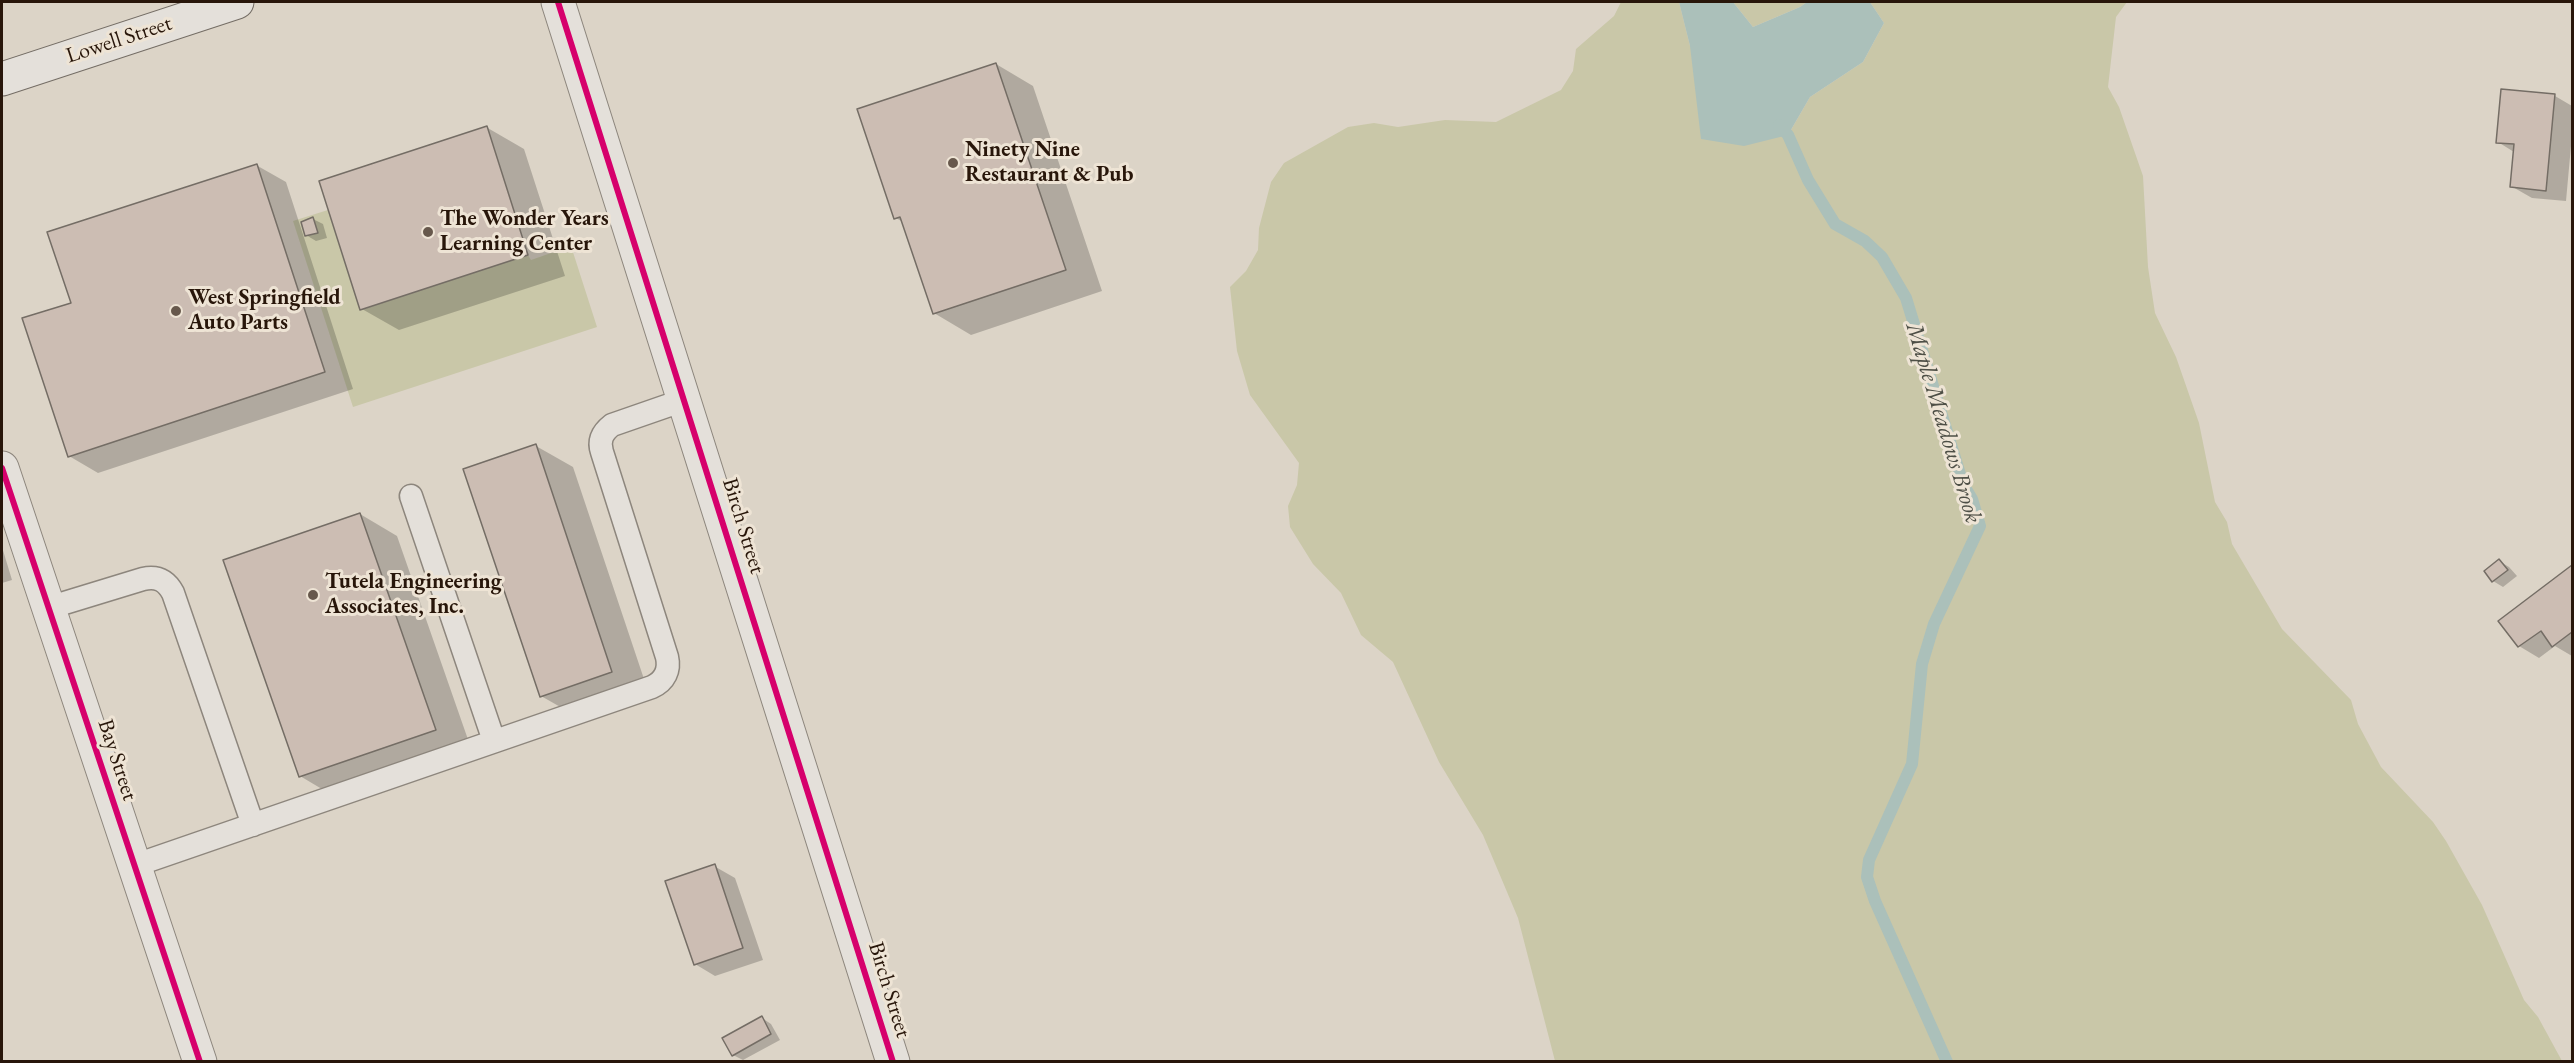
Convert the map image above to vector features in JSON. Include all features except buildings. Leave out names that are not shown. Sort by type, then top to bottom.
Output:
[{"type":"street","name":"Lowell Street","points":[[2,79],[237,2]]},
{"type":"street","name":"Birch Street","points":[[558,2],[893,1062]]},
{"type":"street","name":"Bay Street","points":[[2,468],[200,1062]]},
{"type":"lane","points":[[133,866],[652,687],[661,681],[667,672],[667,657],[600,441],[604,431],[612,424],[684,400]]},
{"type":"lane","points":[[411,496],[494,741]]},
{"type":"lane","points":[[48,608],[143,579],[159,579],[168,585],[173,593],[253,825]]},
{"type":"shaded area","points":[[1621,2],[1679,2],[1690,46],[1788,135],[1810,97],[1863,62],[1884,23],[1870,2],[2127,2],[2116,17],[2108,87],[2119,107],[2143,176],[2148,267],[2155,313],[2176,357],[2199,423],[2215,502],[2227,522],[2232,544],[2282,629],[2351,700],[2358,724],[2381,767],[2433,822],[2446,841],[2482,905],[2524,1000],[2538,1017],[2562,1061],[1555,1061],[1518,918],[1483,835],[1439,762],[1393,662],[1361,635],[1341,593],[1313,564],[1290,527],[1288,506],[1297,485],[1299,463],[1250,395],[1237,351],[1230,287],[1246,271],[1258,250],[1259,228],[1271,182],[1284,163],[1348,127],[1374,123],[1398,127],[1445,120],[1496,122],[1561,90],[1573,71],[1576,49],[1614,16]]},
{"type":"shaded area","points":[[1733,2],[1807,2],[1753,27]]},
{"type":"shaded area","points":[[328,210],[361,310],[528,255],[531,260],[571,246],[597,327],[353,407],[293,221]]},
{"type":"water","points":[[1679,2],[1733,2],[1753,27],[1807,2],[1870,2],[1884,23],[1863,62],[1810,97],[1788,135],[1744,146],[1701,139],[1690,46]]},
{"type":"waterway","name":"Maple Meadows Brook","points":[[1779,125],[1788,135],[1808,180],[1835,224],[1865,241],[1882,257],[1906,298],[1963,484],[1972,499],[1980,526],[1934,624],[1922,664],[1912,764],[1869,860],[1867,877],[1875,901],[1947,1062]]},
{"type":"cycle path","points":[[558,2],[893,1062]]},
{"type":"cycle path","points":[[2,468],[200,1062]]},
{"type":"place","name":"Ninety Nine Restaurant & Pub","points":[[953,163]]},
{"type":"place","name":"The Wonder Years Learning Center","points":[[428,232]]},
{"type":"place","name":"West Springfield Auto Parts","points":[[176,311]]},
{"type":"place","name":"Tutela Engineering Associates, Inc.","points":[[313,595]]}]
